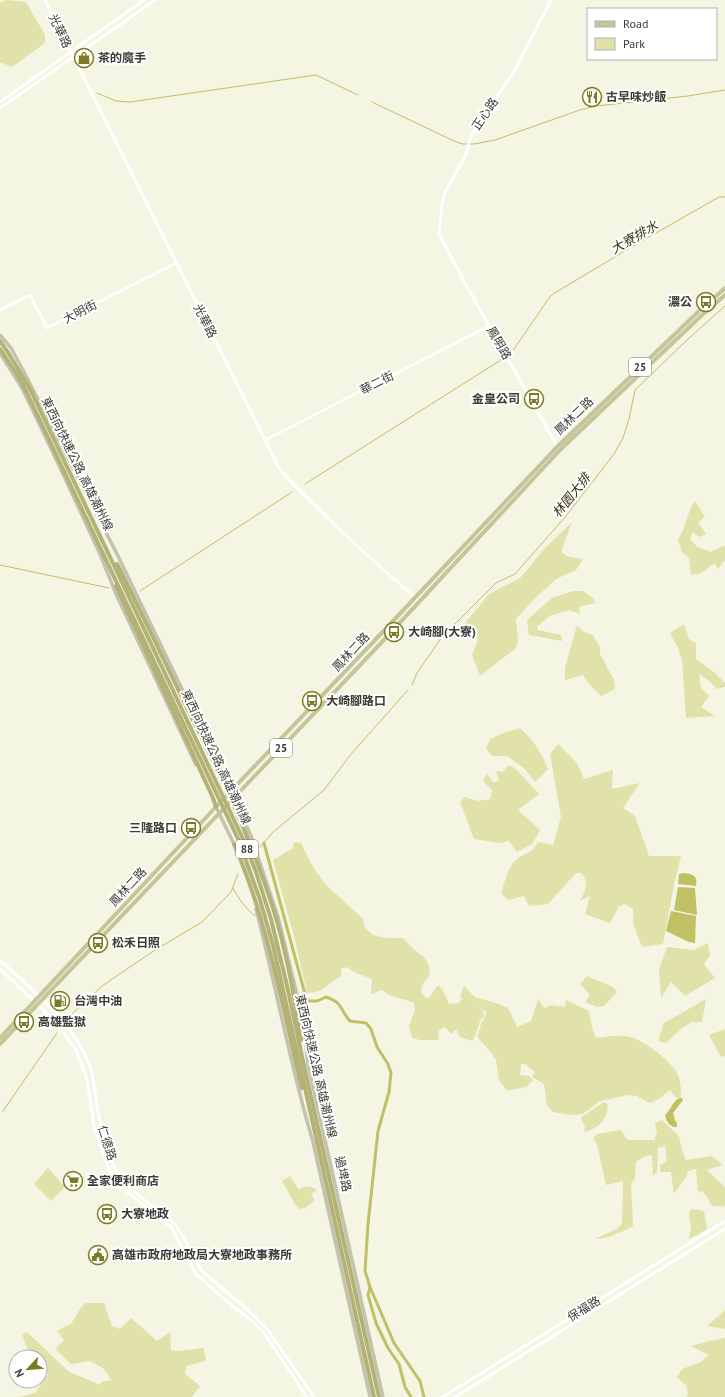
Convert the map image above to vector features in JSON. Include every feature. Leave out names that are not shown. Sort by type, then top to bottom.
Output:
[{"type":"highway","name":"東西向快速公路 高雄潮州線","points":[[0,342],[31,391],[243,839],[256,872],[273,925],[379,1397]]},
{"type":"highway","name":"東西向快速公路 高雄潮州線","points":[[0,349],[27,392],[239,841],[251,874],[267,921],[275,953],[374,1397]]},
{"type":"highway","points":[[90,514],[123,576],[230,793],[263,877],[276,918],[292,989],[304,1066]]},
{"type":"highway","points":[[104,554],[131,620],[214,798],[216,807]]},
{"type":"highway","points":[[234,844],[246,871],[269,946],[297,1068],[316,1141]]},
{"type":"main road","name":"鳳林二路","points":[[41,999],[216,807],[415,597],[559,448],[688,321],[725,288]]},
{"type":"main road","name":"鳳林二路","points":[[0,1038],[41,999],[419,601],[559,448],[725,295]]},
{"type":"main road","points":[[0,335],[11,348],[82,488],[99,517],[230,793]]},
{"type":"main road","name":"過埤路","points":[[0,353],[22,388],[100,554],[119,601],[234,844],[254,902],[266,947],[302,1106],[313,1142],[370,1397]]},
{"type":"main road","name":"過埤路","points":[[232,798],[250,836],[278,916],[303,1019],[308,1065],[316,1103],[383,1397]]},
{"type":"main road","name":"鳳林二路","points":[[0,1044],[36,1003]]},
{"type":"street","name":"光華路","points":[[45,0],[275,461],[289,480],[358,548],[419,601]]},
{"type":"street","points":[[0,102],[144,0]]},
{"type":"street","points":[[0,108],[155,0]]},
{"type":"street","name":"正心路","points":[[439,234],[442,204],[445,192],[460,167],[468,148],[469,141],[477,126],[515,70],[551,0]]},
{"type":"street","name":"鳳明路","points":[[439,234],[489,326],[559,448]]},
{"type":"street","name":"大明街","points":[[0,310],[30,296],[47,328],[176,263]]},
{"type":"street","name":"華二街","points":[[265,440],[489,326]]},
{"type":"street","name":"仁德路","points":[[0,960],[58,1016],[69,1029],[81,1048],[90,1068],[103,1134],[114,1166],[124,1182],[176,1225],[202,1271],[250,1312],[267,1329],[314,1397]]},
{"type":"street","name":"仁德路","points":[[0,968],[54,1020],[76,1050],[87,1079],[94,1127],[109,1169],[120,1186],[172,1228],[197,1275],[232,1306],[250,1319],[264,1333],[307,1397]]},
{"type":"street","name":"保福路","points":[[443,1397],[725,1221]]},
{"type":"street","name":"保福路","points":[[455,1397],[725,1229]]},
{"type":"green space","points":[[8,0],[26,2],[45,35],[45,43],[12,67],[0,62],[0,3]]},
{"type":"green space","points":[[695,501],[705,517],[698,522],[706,534],[700,537],[692,532],[690,540],[698,547],[711,552],[725,546],[725,560],[718,569],[715,563],[701,573],[691,575],[689,558],[682,552],[678,540]]},
{"type":"green space","points":[[572,522],[561,552],[569,557],[583,559],[576,570],[556,579],[533,600],[516,619],[518,640],[516,648],[480,676],[472,655],[478,640],[465,623],[489,594],[520,578],[545,548]]},
{"type":"green space","points":[[573,591],[583,591],[594,599],[595,603],[579,607],[580,614],[569,610],[549,616],[537,627],[538,630],[561,635],[562,641],[529,635],[527,620],[552,598]]},
{"type":"green space","points":[[684,624],[689,639],[696,643],[696,659],[715,673],[725,683],[725,687],[716,689],[711,682],[699,674],[701,688],[709,696],[701,707],[715,716],[686,718],[682,660],[678,648],[670,633]]},
{"type":"green space","points":[[577,625],[584,632],[593,635],[600,647],[600,654],[614,680],[615,689],[601,696],[589,684],[583,675],[565,680],[565,668]]},
{"type":"green space","points":[[520,728],[537,747],[548,769],[535,782],[525,769],[507,756],[492,756],[486,748],[490,739]]},
{"type":"green space","points":[[558,744],[577,763],[584,779],[613,770],[612,789],[640,783],[623,808],[635,816],[649,856],[681,856],[663,944],[642,947],[633,923],[633,909],[625,904],[619,906],[610,923],[585,914],[590,896],[580,901],[586,887],[584,876],[581,873],[576,873],[548,904],[529,906],[524,896],[508,900],[501,893],[509,869],[518,858],[532,850],[538,842],[553,845],[561,817],[550,754]]},
{"type":"green space","points":[[508,765],[515,768],[539,794],[518,810],[540,830],[532,844],[517,852],[509,841],[499,843],[474,839],[460,802],[465,797],[478,801],[490,799],[492,790],[483,781],[487,774],[494,783],[499,780],[496,771],[503,772]]},
{"type":"green space","points":[[294,842],[301,843],[313,867],[326,885],[362,918],[366,929],[373,935],[385,938],[403,938],[426,960],[429,965],[430,974],[422,985],[421,992],[426,998],[429,998],[438,985],[443,990],[449,1004],[459,1003],[462,999],[465,1000],[460,997],[464,986],[475,997],[508,1008],[517,1027],[531,1021],[538,999],[544,1008],[551,1005],[565,1007],[566,1000],[589,1011],[596,1038],[618,1036],[630,1037],[642,1042],[661,1056],[677,1073],[680,1083],[681,1097],[676,1098],[670,1090],[660,1098],[650,1103],[637,1096],[628,1095],[600,1101],[583,1114],[569,1115],[553,1112],[547,1105],[544,1084],[532,1077],[535,1072],[525,1064],[521,1064],[520,1075],[529,1076],[533,1080],[526,1087],[507,1091],[499,1080],[496,1060],[477,1037],[487,1012],[476,1006],[483,1011],[484,1016],[480,1021],[473,1041],[460,1037],[456,1029],[451,1034],[445,1027],[439,1030],[438,1040],[420,1040],[412,1038],[409,1026],[415,1010],[414,1003],[394,997],[382,990],[371,994],[372,979],[354,972],[347,967],[341,969],[341,976],[326,987],[318,991],[307,993],[295,940],[273,860],[293,848]]},
{"type":"green space","points":[[708,943],[710,955],[704,964],[715,978],[685,996],[671,982],[661,998],[659,969],[667,947],[694,950]]},
{"type":"green space","points":[[587,976],[613,987],[617,992],[604,1006],[597,1007],[585,1002],[590,995],[580,984]]},
{"type":"green space","points":[[706,999],[702,1022],[692,1022],[682,1028],[666,1043],[658,1041],[664,1023]]},
{"type":"green space","points":[[725,1029],[725,1056],[721,1057],[709,1035]]},
{"type":"green space","points":[[604,1102],[608,1105],[604,1119],[594,1129],[584,1132],[585,1126],[581,1119],[583,1116]]},
{"type":"green space","points":[[662,1120],[679,1136],[686,1160],[712,1156],[723,1165],[707,1170],[725,1187],[725,1207],[713,1206],[705,1194],[701,1191],[698,1192],[696,1169],[688,1171],[686,1177],[674,1194],[671,1172],[660,1172],[660,1165],[667,1161],[665,1146],[658,1148],[657,1172],[653,1176],[652,1155],[645,1156],[636,1162],[635,1179],[631,1183],[633,1226],[609,1237],[595,1239],[617,1229],[622,1223],[623,1181],[606,1185],[597,1145],[593,1138],[597,1134],[621,1130],[627,1140],[654,1140],[657,1133],[655,1123]]},
{"type":"green space","points":[[48,1168],[65,1187],[51,1201],[34,1184]]},
{"type":"green space","points":[[290,1176],[299,1190],[308,1186],[317,1190],[311,1194],[315,1200],[305,1208],[299,1209],[296,1206],[282,1181]]},
{"type":"green space","points":[[692,1209],[704,1211],[707,1229],[689,1239],[691,1228],[689,1213]]},
{"type":"green space","points":[[85,1303],[104,1303],[112,1326],[120,1329],[131,1318],[157,1341],[170,1332],[171,1350],[178,1351],[203,1348],[206,1358],[205,1361],[186,1366],[185,1374],[200,1386],[192,1397],[20,1397],[35,1393],[38,1389],[48,1389],[48,1352],[68,1371],[100,1385],[101,1382],[112,1380],[103,1368],[90,1361],[71,1364],[55,1349],[64,1340],[57,1331],[71,1324]]},
{"type":"green space","points":[[725,1310],[725,1329],[707,1326]]},
{"type":"green space","points":[[27,1332],[45,1349],[28,1349],[22,1334]]},
{"type":"green space","points":[[725,1338],[725,1397],[685,1397],[688,1396],[687,1386],[677,1377],[682,1369],[701,1362],[709,1355],[691,1346]]},
{"type":"shaded area","points":[[679,874],[694,875],[696,879],[696,886],[678,884]]},
{"type":"shaded area","points":[[678,887],[695,888],[697,915],[674,910]]},
{"type":"shaded area","points":[[671,911],[696,916],[695,943],[689,942],[666,931]]},
{"type":"shaded area","points":[[679,1098],[682,1098],[683,1100],[673,1113],[677,1124],[677,1127],[674,1127],[668,1122],[665,1115]]},
{"type":"waterway","points":[[97,93],[116,101],[130,102],[316,75],[358,95]]},
{"type":"waterway","points":[[372,102],[454,141],[463,144],[474,144],[495,140],[580,110],[596,106],[688,96],[725,90]]},
{"type":"waterway","name":"大寮排水","points":[[512,352],[553,294],[719,197],[725,197]]},
{"type":"waterway","name":"林園大排","points":[[412,685],[417,673],[442,637],[496,583],[515,574],[566,516],[614,454],[623,438],[629,419],[635,390],[725,306]]},
{"type":"waterway","points":[[305,484],[504,358]]},
{"type":"waterway","points":[[140,591],[292,492]]},
{"type":"waterway","points":[[0,565],[109,588]]},
{"type":"waterway","points":[[260,847],[273,832],[324,790],[351,754],[408,690]]},
{"type":"waterway","points":[[264,843],[305,994]]},
{"type":"waterway","points":[[70,1016],[102,986],[155,950],[202,922],[231,892],[238,874]]},
{"type":"waterway","points":[[233,888],[242,903],[255,916]]},
{"type":"waterway","points":[[308,999],[309,1001],[317,1001],[326,997],[332,999],[339,1004],[350,1021],[366,1023],[371,1029],[377,1047],[388,1064],[391,1073],[389,1092],[378,1131],[368,1224],[365,1271],[370,1287],[394,1343],[420,1381],[424,1397]]},
{"type":"waterway","points":[[3,1111],[57,1033]]},
{"type":"waterway","points":[[370,1287],[368,1295],[376,1323],[388,1348],[399,1364],[405,1387],[411,1397]]},
{"type":"place","name":"茶的魔手","points":[[84,58]]},
{"type":"place","name":"古早味炒飯","points":[[592,97]]},
{"type":"place","name":"濃公","points":[[706,302]]},
{"type":"place","name":"金皇公司","points":[[534,399]]},
{"type":"place","name":"大崎腳(大寮)","points":[[394,632]]},
{"type":"place","name":"大崎腳路口","points":[[312,701]]},
{"type":"place","name":"三隆路口","points":[[191,828]]},
{"type":"place","name":"松禾日照","points":[[98,943]]},
{"type":"place","name":"台灣中油","points":[[60,1001]]},
{"type":"place","name":"高雄監獄","points":[[24,1022]]},
{"type":"place","name":"全家便利商店","points":[[73,1181]]},
{"type":"place","name":"大寮地政","points":[[107,1214]]},
{"type":"place","name":"高雄市政府地政局大寮地政事務所","points":[[98,1255]]}]
